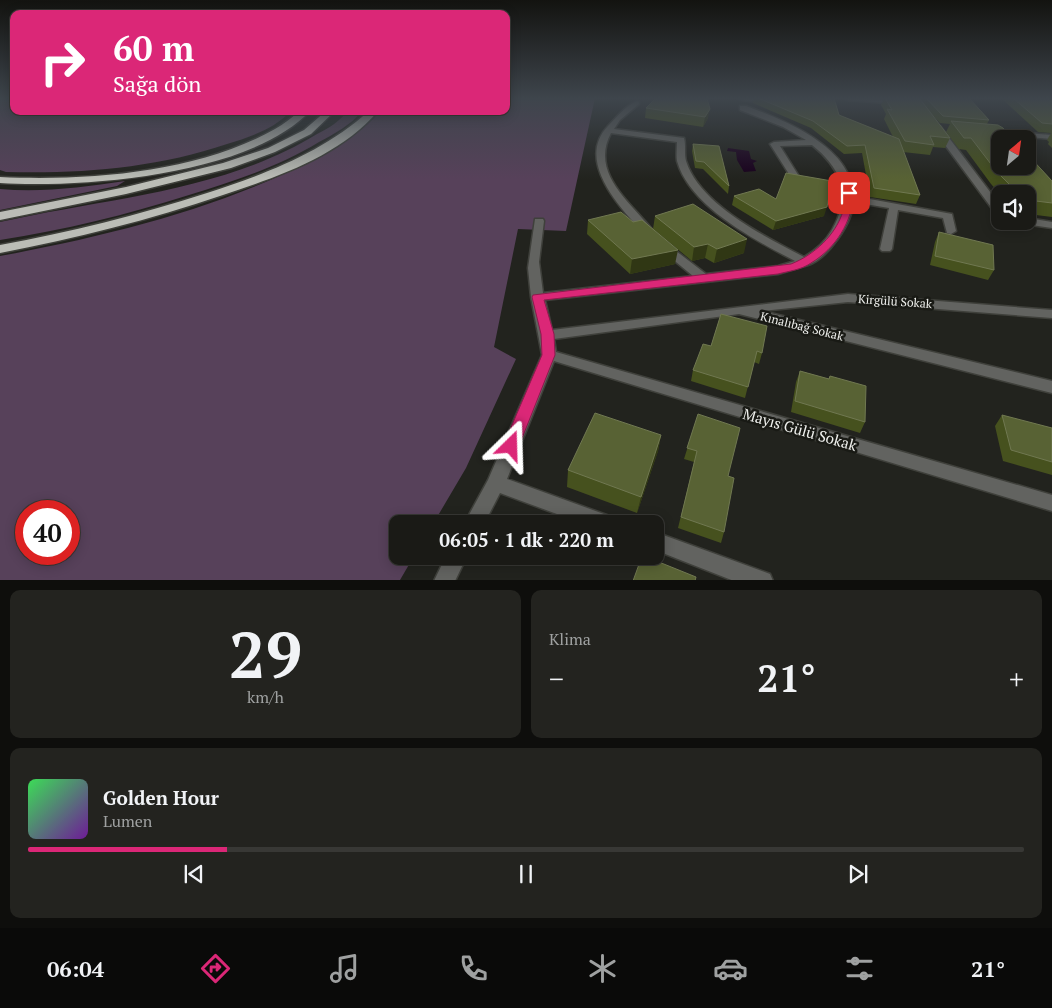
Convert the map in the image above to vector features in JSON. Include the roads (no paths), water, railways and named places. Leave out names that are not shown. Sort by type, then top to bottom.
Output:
[{"type":"highway","points":[[0,180],[44,182],[80,180],[167,168],[249,145],[289,125]]},
{"type":"highway","points":[[0,216],[211,170],[272,149],[294,139],[316,125]]},
{"type":"highway","points":[[0,249],[149,215],[241,185],[278,171],[332,144],[359,125]]},
{"type":"street","points":[[611,125],[607,130],[600,149],[600,161],[604,176],[616,197],[635,219],[704,279]]},
{"type":"street","points":[[537,297],[778,270],[806,262],[836,235],[848,209],[849,193],[841,170],[831,157],[815,142],[787,125]]},
{"type":"street","points":[[936,127],[946,128]]},
{"type":"street","points":[[936,127],[991,200]]},
{"type":"street","points":[[607,130],[681,140],[680,147],[683,166],[698,189],[714,205],[763,238],[806,262]]},
{"type":"street","points":[[985,131],[1052,137]]},
{"type":"street","points":[[815,142],[774,144],[797,180],[894,206],[948,216],[951,231]]},
{"type":"street","points":[[886,249],[894,206]]},
{"type":"street","points":[[479,515],[496,483],[549,355],[547,334],[537,297],[534,272],[539,221]]},
{"type":"street","points":[[1036,223],[1052,225]]},
{"type":"street","name":"Kirgülü Sokak","points":[[739,310],[848,298],[1052,314]]},
{"type":"street","name":"Kınalıbağ Sokak","points":[[547,334],[739,310],[1052,387]]},
{"type":"street","name":"Mayıs Gülü Sokak","points":[[549,355],[1052,503]]},
{"type":"street","points":[[496,483],[583,515]]},
{"type":"street","points":[[664,544],[763,580]]},
{"type":"street","points":[[444,580],[452,565]]}]
